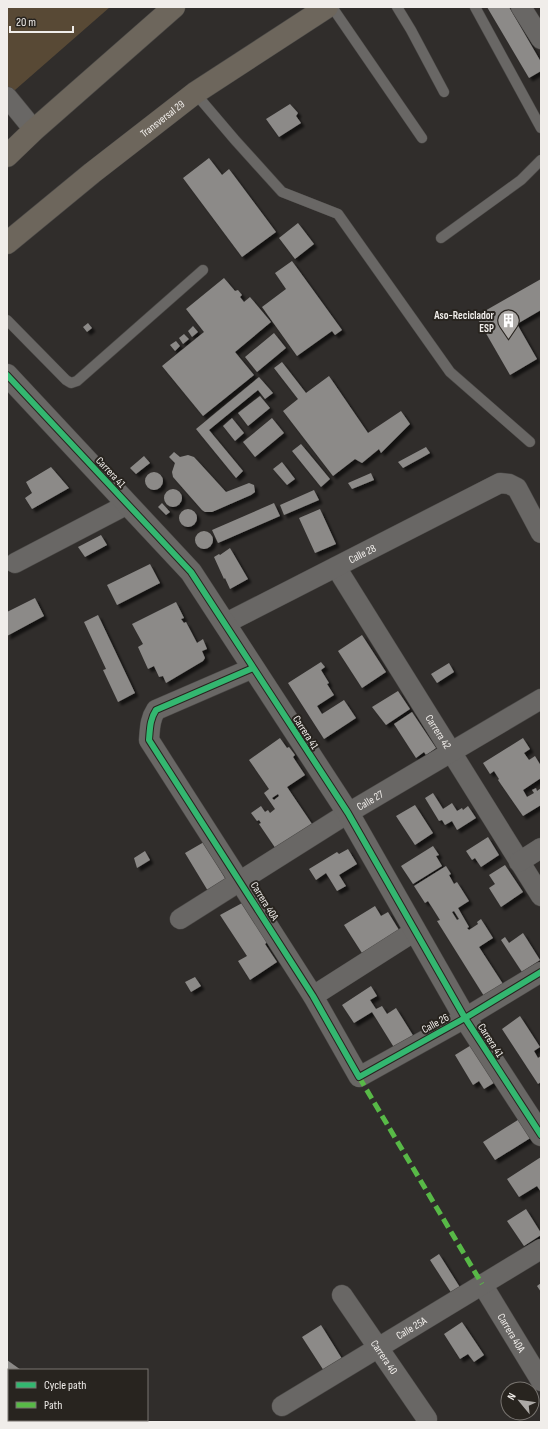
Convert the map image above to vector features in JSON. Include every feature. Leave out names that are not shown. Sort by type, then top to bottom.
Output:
[{"type":"highway","points":[[7,156],[34,130],[174,7]]},
{"type":"highway","name":"Transversal 29","points":[[7,243],[92,173],[195,93],[327,7]]},
{"type":"street","points":[[521,7],[541,39]]},
{"type":"street","points":[[7,97],[34,130]]},
{"type":"street","name":"Carrera 41","points":[[7,375],[191,572],[252,668],[348,813],[465,1018],[541,1135]]},
{"type":"street","name":"Calle 28","points":[[224,624],[500,483],[509,484],[517,488],[541,533]]},
{"type":"street","points":[[15,563],[128,504]]},
{"type":"street","name":"Carrera 42","points":[[336,567],[541,896]]},
{"type":"street","name":"Carrera 40A","points":[[252,668],[156,710],[151,721],[149,740],[313,996],[359,1077]]},
{"type":"street","name":"Calle 27","points":[[180,919],[348,813],[541,699]]},
{"type":"street","points":[[519,862],[541,848]]},
{"type":"street","points":[[313,996],[415,930]]},
{"type":"street","name":"Calle 26","points":[[359,1077],[465,1018],[541,972]]},
{"type":"street","name":"Calle 25A","points":[[282,1406],[541,1249]]},
{"type":"street","name":"Carrera 40A","points":[[482,1284],[541,1381]]},
{"type":"street","name":"Carrera 40","points":[[342,1295],[426,1419]]},
{"type":"lane","points":[[332,7],[422,138]]},
{"type":"lane","points":[[397,7],[444,92]]},
{"type":"lane","points":[[475,7],[541,128]]},
{"type":"lane","points":[[195,93],[282,192],[338,214],[450,372],[530,442]]},
{"type":"lane","points":[[441,238],[521,180],[541,160]]},
{"type":"lane","points":[[7,320],[66,380],[72,383],[77,381],[203,270]]},
{"type":"shaded area","points":[[7,7],[110,7],[7,97]]},
{"type":"building","points":[[487,7],[509,7],[541,62],[541,71],[529,78]]},
{"type":"building","points":[[290,104],[298,113],[296,116],[301,123],[279,137],[266,119]]},
{"type":"building","points":[[209,158],[222,175],[229,169],[276,232],[242,257],[183,178]]},
{"type":"building","points":[[298,223],[314,244],[295,259],[279,238]]},
{"type":"building","points":[[292,261],[342,330],[335,335],[332,331],[297,356],[262,307],[286,289],[275,273]]},
{"type":"building","points":[[224,278],[235,291],[238,290],[242,295],[240,297],[244,302],[250,297],[271,322],[235,352],[254,375],[203,416],[162,366],[204,332],[186,309]]},
{"type":"building","name":"Aso-Reciclador ESP","points":[[541,279],[541,310],[517,324],[537,359],[510,375],[476,316]]},
{"type":"building","points":[[88,323],[92,328],[87,332],[83,327]]},
{"type":"building","points":[[193,326],[198,332],[192,337],[188,331]]},
{"type":"building","points":[[274,333],[286,348],[257,372],[245,357]]},
{"type":"building","points":[[184,334],[189,339],[183,344],[179,338]]},
{"type":"building","points":[[176,341],[180,346],[175,351],[170,345]]},
{"type":"building","points":[[282,362],[306,393],[329,376],[368,433],[401,411],[410,424],[381,453],[379,449],[362,463],[355,459],[333,476],[283,411],[298,399],[274,368]]},
{"type":"building","points":[[259,377],[273,393],[265,399],[258,390],[209,430],[243,471],[236,478],[196,429]]},
{"type":"building","points":[[260,396],[270,408],[248,426],[238,413]]},
{"type":"building","points":[[232,418],[244,433],[235,441],[223,426]]},
{"type":"building","points":[[272,418],[284,433],[255,457],[243,442]]},
{"type":"building","points":[[301,444],[330,479],[321,487],[292,451]]},
{"type":"building","points":[[426,447],[430,453],[403,468],[398,462]]},
{"type":"building","points":[[174,452],[180,457],[188,455],[194,457],[226,492],[249,483],[254,485],[255,492],[212,512],[205,512],[173,477],[172,472],[175,463],[169,457]]},
{"type":"building","points":[[144,456],[150,463],[136,474],[130,468]]},
{"type":"building","points":[[282,462],[295,479],[287,485],[273,469]]},
{"type":"building","points":[[51,467],[69,488],[32,509],[25,498],[32,493],[26,482]]},
{"type":"building","points":[[154,472],[160,475],[163,481],[160,487],[154,490],[148,487],[145,481],[148,475]]},
{"type":"building","points":[[371,473],[374,480],[352,489],[348,483]]},
{"type":"building","points":[[173,489],[179,492],[182,498],[179,504],[173,507],[167,504],[164,498],[167,492]]},
{"type":"building","points":[[314,490],[319,500],[284,515],[280,505]]},
{"type":"building","points":[[162,503],[170,512],[166,515],[158,507]]},
{"type":"building","points":[[274,503],[280,516],[218,543],[212,530]]},
{"type":"building","points":[[188,509],[194,512],[197,518],[194,524],[188,527],[182,524],[179,518],[182,512]]},
{"type":"building","points":[[320,509],[336,544],[315,553],[299,518]]},
{"type":"building","points":[[204,531],[210,534],[213,540],[210,546],[204,549],[198,546],[195,540],[198,534]]},
{"type":"building","points":[[101,535],[107,545],[85,557],[78,547]]},
{"type":"building","points":[[230,548],[248,579],[230,589],[214,557]]},
{"type":"building","points":[[150,564],[160,583],[117,605],[107,585]]},
{"type":"building","points":[[35,598],[44,616],[7,636],[7,612]]},
{"type":"building","points":[[176,602],[184,618],[181,619],[184,623],[186,622],[197,643],[203,639],[207,649],[202,651],[205,658],[203,661],[166,683],[163,676],[159,677],[154,666],[148,669],[138,647],[143,644],[132,624]]},
{"type":"building","points":[[98,615],[135,693],[118,702],[103,670],[106,669],[84,622]]},
{"type":"building","points":[[362,635],[386,672],[362,688],[338,651]]},
{"type":"building","points":[[321,662],[325,667],[321,670],[334,695],[317,706],[322,714],[344,700],[356,718],[324,739],[288,683]]},
{"type":"building","points":[[449,663],[454,672],[437,683],[431,674]]},
{"type":"building","points":[[398,691],[410,709],[386,725],[372,707]]},
{"type":"building","points":[[412,712],[436,748],[426,755],[424,752],[416,758],[394,724]]},
{"type":"building","points":[[280,738],[287,748],[289,747],[295,755],[293,757],[305,775],[287,787],[312,824],[276,849],[259,824],[261,823],[259,820],[257,821],[251,813],[261,806],[265,812],[268,810],[270,813],[275,809],[264,793],[269,789],[249,760]],"holes":[[[278,794],[279,796],[274,800],[272,798]]]},
{"type":"building","points":[[523,738],[530,749],[524,753],[529,760],[535,756],[541,766],[541,778],[523,790],[527,797],[534,793],[532,790],[536,788],[537,791],[541,788],[541,805],[523,816],[498,780],[499,779],[494,771],[490,774],[483,763]]},
{"type":"building","points":[[433,793],[443,809],[452,803],[457,811],[462,808],[463,810],[468,806],[476,818],[457,830],[452,821],[445,825],[442,820],[439,821],[425,798]]},
{"type":"building","points":[[415,805],[433,833],[415,845],[396,816]]},
{"type":"building","points":[[488,837],[499,855],[481,867],[475,858],[472,860],[466,851]]},
{"type":"building","points":[[204,842],[226,880],[208,891],[185,853]]},
{"type":"building","points":[[433,846],[439,855],[436,856],[442,866],[413,884],[401,866]]},
{"type":"building","points":[[348,849],[357,864],[339,875],[346,886],[337,891],[326,873],[316,880],[309,869],[337,852],[339,854]]},
{"type":"building","points":[[145,851],[150,860],[137,868],[134,858]]},
{"type":"building","points":[[505,865],[523,892],[501,907],[489,888],[495,884],[489,875]]},
{"type":"building","points":[[446,866],[451,874],[449,875],[454,884],[457,882],[469,901],[458,908],[469,927],[467,928],[469,930],[478,924],[477,922],[481,919],[493,938],[479,947],[503,984],[484,996],[437,921],[440,920],[428,901],[425,903],[414,886]],"holes":[[[454,911],[459,919],[457,920],[452,912]]]},
{"type":"building","points":[[244,902],[269,941],[265,944],[277,962],[250,980],[238,961],[247,956],[220,915]]},
{"type":"building","points":[[375,906],[381,916],[388,912],[399,930],[362,953],[344,925]]},
{"type":"building","points":[[523,933],[540,960],[522,972],[501,940],[505,937],[509,943]]},
{"type":"building","points":[[195,977],[201,986],[191,992],[185,982]]},
{"type":"building","points":[[371,986],[377,996],[370,1000],[376,1009],[382,1006],[387,1014],[396,1008],[414,1037],[395,1049],[372,1012],[354,1023],[342,1005]]},
{"type":"building","points":[[520,1016],[540,1047],[534,1051],[538,1058],[541,1056],[541,1082],[538,1084],[502,1029]]},
{"type":"building","points":[[473,1044],[497,1081],[484,1089],[479,1081],[473,1085],[455,1055]]},
{"type":"building","points":[[521,1118],[532,1137],[495,1160],[483,1142]]},
{"type":"building","points":[[541,1157],[541,1192],[537,1186],[519,1197],[507,1179]]},
{"type":"building","points":[[526,1209],[541,1235],[524,1246],[507,1221]]},
{"type":"building","points":[[439,1254],[461,1289],[452,1294],[430,1260]]},
{"type":"building","points":[[541,1283],[541,1292],[537,1286]]},
{"type":"building","points":[[462,1322],[484,1355],[474,1362],[468,1354],[460,1359],[444,1334]]},
{"type":"building","points":[[321,1325],[344,1362],[326,1374],[302,1337]]},
{"type":"building","points":[[7,1360],[20,1369],[8,1369],[7,1417]]},
{"type":"building","points":[[12,1421],[46,1421],[45,1422]]},
{"type":"building","points":[[54,1421],[94,1421],[93,1422],[53,1422]]},
{"type":"marked path","points":[[359,1077],[482,1284]]},
{"type":"cycle path","points":[[7,375],[191,572],[348,813],[465,1018],[541,1135]]},
{"type":"cycle path","points":[[253,668],[156,710],[151,720],[149,740],[313,996],[359,1077],[465,1018],[541,972]]},
{"type":"place","name":"Aso-Reciclador ESP","points":[[509,340]]}]
